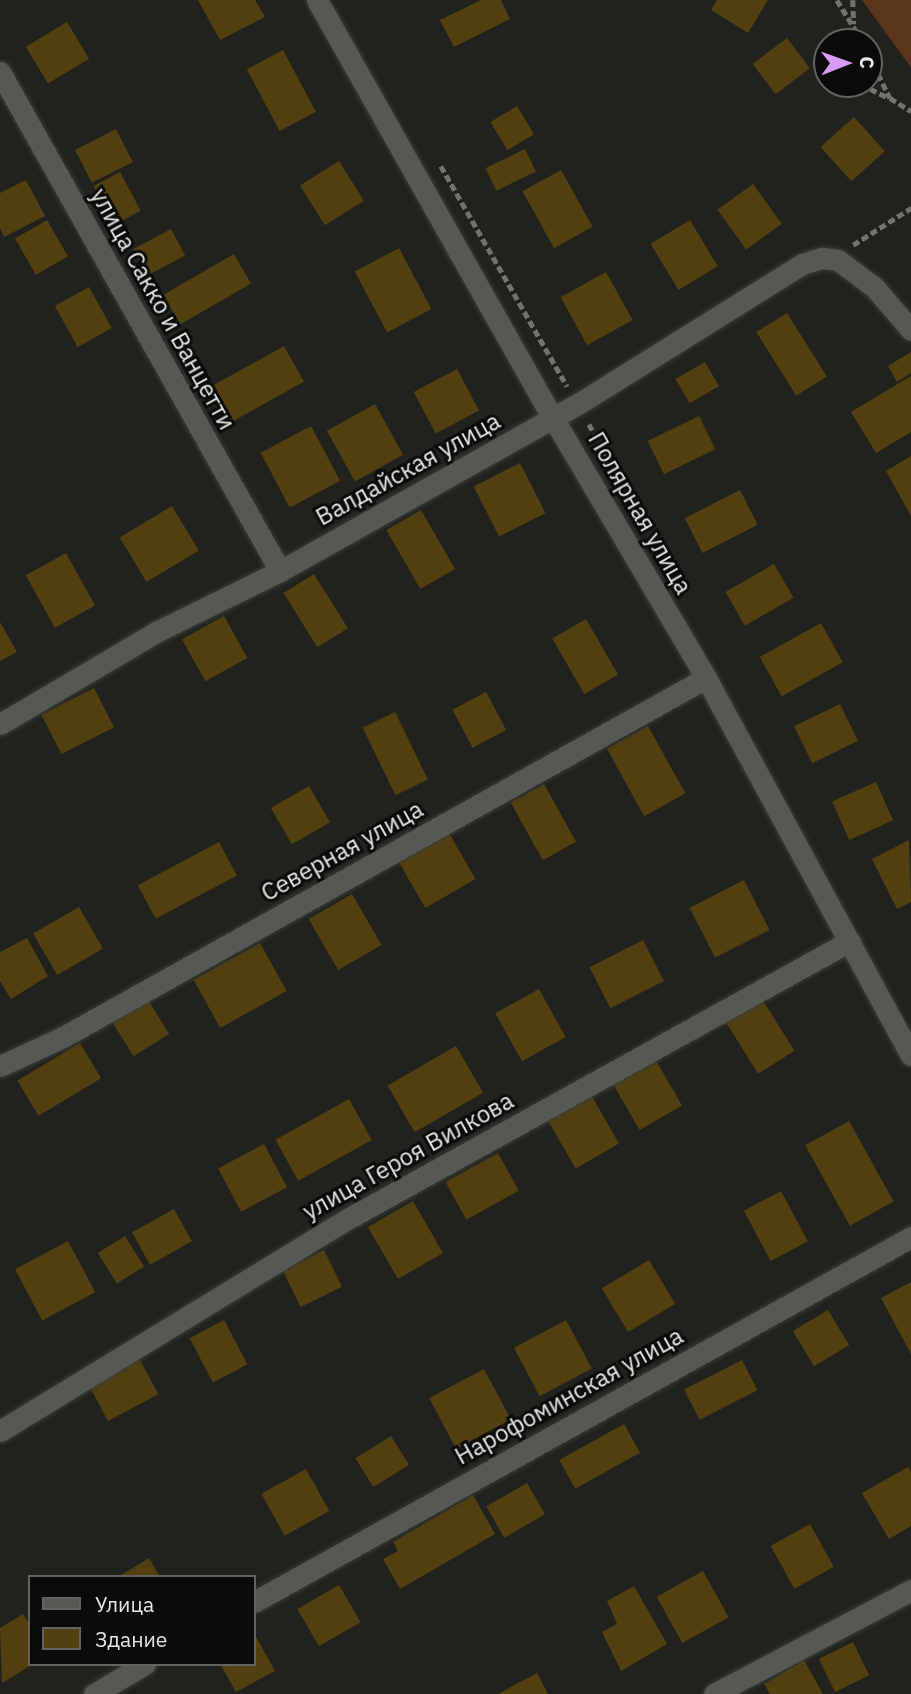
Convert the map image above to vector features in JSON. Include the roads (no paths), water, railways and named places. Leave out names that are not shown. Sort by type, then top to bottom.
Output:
[{"type":"street","name":"Полярная улица","points":[[317,0],[553,418],[706,678],[911,1055]]},
{"type":"street","name":"улица Сакко и Ванцетти","points":[[0,72],[281,571]]},
{"type":"street","name":"Валдайская улица","points":[[0,724],[158,631],[281,571],[553,418],[802,264],[844,253],[911,330]]},
{"type":"street","name":"Северная улица","points":[[0,1066],[63,1037],[706,678]]},
{"type":"street","name":"улица Героя Вилкова","points":[[0,1431],[351,1217],[850,941]]},
{"type":"street","name":"Нарофоминская улица","points":[[256,1601],[911,1237]]},
{"type":"street","points":[[714,1694],[911,1590]]},
{"type":"street","points":[[94,1694],[142,1666]]}]
